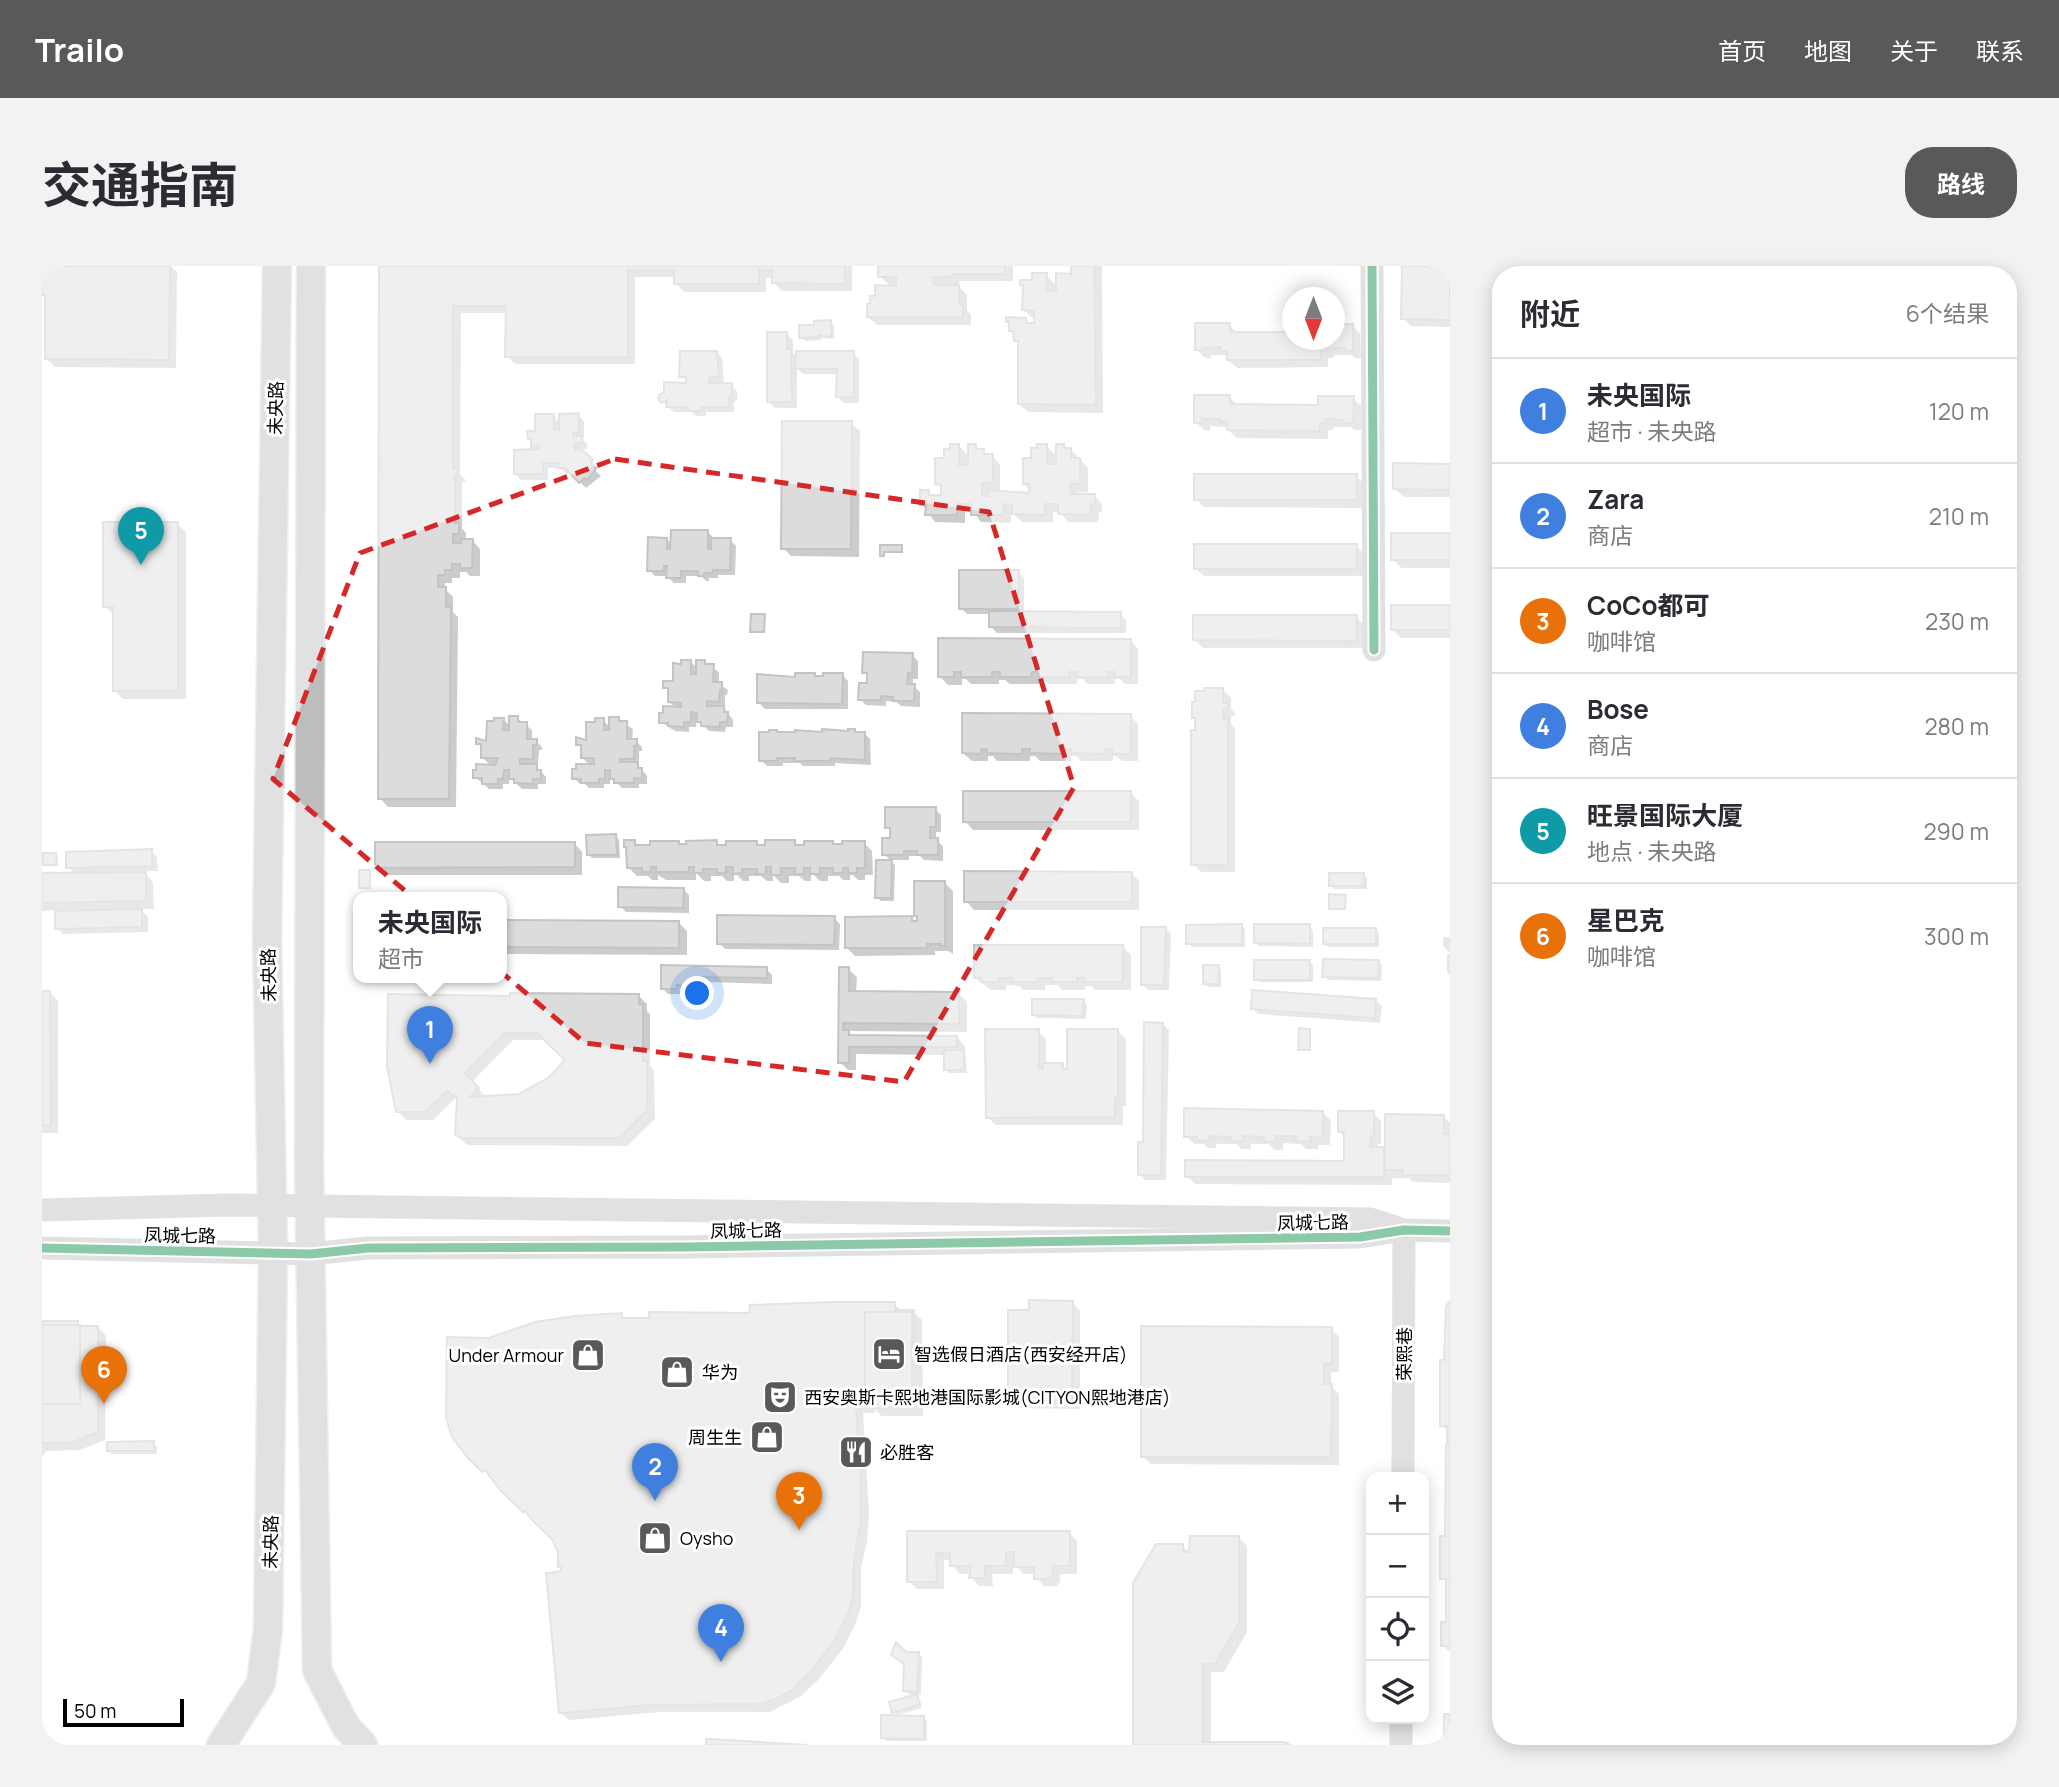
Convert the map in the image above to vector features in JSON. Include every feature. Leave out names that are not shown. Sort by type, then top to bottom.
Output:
[{"type":"main road","name":"未央路","points":[[221,1745],[261,1683],[268,1628],[273,1252],[267,939],[277,266]]},
{"type":"main road","name":"未央路","points":[[311,266],[309,1160],[317,1670],[346,1727],[363,1745]]},
{"type":"street","points":[[1372,266],[1374,650]]},
{"type":"street","name":"凤城七路","points":[[42,1210],[226,1205],[1370,1219],[1404,1230]]},
{"type":"street","name":"凤城七路","points":[[42,1248],[311,1254],[368,1248],[672,1247],[1360,1237],[1404,1230],[1450,1231]]},
{"type":"street","name":"荣熙巷","points":[[1403,1472],[1404,1230]]},
{"type":"street","points":[[1401,1724],[1401,1745]]},
{"type":"highlighted area","points":[[615,459],[989,512],[1074,787],[904,1082],[585,1043],[273,779],[360,553]]},
{"type":"building","points":[[42,266],[170,266],[169,360],[45,359]]},
{"type":"building","points":[[379,266],[845,266],[845,284],[772,283],[772,270],[759,270],[759,284],[674,284],[674,270],[628,270],[628,357],[505,357],[506,306],[453,306],[453,469],[457,469],[455,523],[459,523],[459,534],[453,534],[453,543],[461,543],[461,539],[473,539],[472,568],[460,568],[460,564],[452,564],[452,570],[445,570],[445,575],[438,575],[438,587],[446,587],[446,607],[451,607],[449,799],[378,799]]},
{"type":"building","points":[[878,266],[1005,266],[1005,274],[952,274],[952,277],[933,277],[934,285],[959,285],[959,304],[963,305],[963,317],[867,317],[867,304],[870,304],[870,296],[875,296],[875,285],[896,286],[896,277],[878,277]]},
{"type":"building","points":[[1071,266],[1094,266],[1096,405],[1018,404],[1018,341],[1014,341],[1013,331],[1009,331],[1006,317],[1026,318],[1026,323],[1034,323],[1034,311],[1022,310],[1023,285],[1020,285],[1020,280],[1032,280],[1032,273],[1047,273],[1046,291],[1056,291],[1056,273],[1071,274]]},
{"type":"building","points":[[1402,266],[1450,266],[1450,320],[1401,319]]},
{"type":"building","points":[[831,320],[831,337],[819,335],[799,338],[799,325],[814,325],[814,321]]},
{"type":"building","points":[[1195,323],[1230,323],[1230,332],[1282,332],[1282,350],[1326,351],[1321,351],[1321,360],[1227,360],[1227,351],[1221,351],[1221,347],[1195,350]]},
{"type":"building","points":[[1345,324],[1353,324],[1353,351],[1345,350]]},
{"type":"building","points":[[767,332],[787,332],[787,349],[791,349],[792,402],[767,402]]},
{"type":"building","points":[[680,351],[717,351],[719,377],[710,378],[709,383],[732,383],[729,407],[701,407],[701,411],[688,411],[688,407],[666,407],[667,400],[661,403],[658,398],[664,393],[664,382],[686,383],[686,377],[679,377]]},
{"type":"building","points":[[796,351],[854,351],[854,398],[836,397],[837,369],[795,369]]},
{"type":"building","points":[[1194,395],[1230,395],[1230,404],[1318,405],[1318,396],[1354,396],[1353,423],[1326,419],[1326,423],[1320,423],[1320,431],[1227,430],[1227,422],[1221,422],[1221,419],[1202,419],[1202,423],[1194,423]]},
{"type":"building","points":[[579,413],[579,433],[573,433],[573,436],[582,436],[582,443],[575,443],[575,450],[578,447],[587,454],[596,469],[587,480],[585,478],[579,483],[565,468],[558,468],[558,463],[543,463],[543,474],[514,474],[514,450],[539,449],[539,446],[531,447],[527,431],[535,431],[535,414],[554,414],[554,429],[559,429],[559,414]]},
{"type":"building","points":[[782,421],[852,421],[851,549],[781,549]]},
{"type":"building","points":[[950,444],[959,444],[959,465],[968,465],[968,444],[976,444],[976,449],[984,449],[984,454],[993,454],[993,483],[982,483],[982,496],[988,496],[988,490],[1029,493],[1029,484],[1023,484],[1023,458],[1031,458],[1031,448],[1037,448],[1037,444],[1047,444],[1047,464],[1056,464],[1056,444],[1064,444],[1064,448],[1071,448],[1071,458],[1080,458],[1080,484],[1070,484],[1070,494],[1095,494],[1091,515],[1058,514],[1058,504],[1045,504],[1045,515],[1012,514],[1012,505],[1004,504],[1003,515],[971,515],[971,504],[957,504],[957,515],[925,515],[926,505],[920,505],[920,490],[929,490],[929,495],[941,495],[941,485],[935,484],[935,458],[944,458],[944,449],[950,449]]},
{"type":"building","points":[[1393,463],[1450,464],[1450,490],[1393,489]]},
{"type":"building","points":[[1194,474],[1357,474],[1357,500],[1194,500]]},
{"type":"building","points":[[103,522],[178,522],[178,691],[113,691],[113,607],[103,607]]},
{"type":"building","points":[[671,530],[708,530],[708,549],[711,549],[711,538],[731,538],[730,570],[713,570],[713,573],[704,573],[704,576],[698,576],[698,571],[681,571],[681,578],[666,578],[667,566],[664,566],[664,571],[647,571],[648,537],[667,538],[667,549],[670,549]]},
{"type":"building","points":[[1391,533],[1450,533],[1450,560],[1391,560]]},
{"type":"building","points":[[1194,544],[1357,544],[1357,569],[1194,569]]},
{"type":"building","points":[[880,545],[902,545],[902,552],[884,552],[884,556],[880,556]]},
{"type":"building","points":[[959,570],[1019,570],[1018,609],[959,609]]},
{"type":"building","points":[[1391,605],[1450,605],[1450,630],[1391,630]]},
{"type":"building","points":[[989,611],[1121,612],[1121,628],[989,627]]},
{"type":"building","points":[[751,614],[765,614],[764,632],[750,632]]},
{"type":"building","points":[[1193,615],[1357,615],[1357,641],[1193,640]]},
{"type":"building","points":[[938,638],[1131,639],[1131,677],[1115,677],[1115,672],[1108,672],[1108,677],[1077,677],[1077,672],[1069,672],[1069,677],[1039,677],[1039,672],[1032,672],[1031,677],[1000,677],[1000,672],[992,672],[992,677],[961,677],[961,672],[954,672],[954,677],[938,677]]},
{"type":"building","points":[[863,652],[913,653],[912,673],[908,673],[907,684],[915,684],[914,701],[893,701],[893,697],[881,696],[881,700],[858,700],[859,683],[867,683],[867,673],[862,673]]},
{"type":"building","points":[[681,660],[691,660],[691,674],[696,674],[696,660],[714,664],[713,682],[722,682],[722,690],[719,702],[707,701],[707,706],[724,706],[724,712],[728,712],[727,722],[720,722],[720,727],[701,726],[701,722],[696,722],[697,713],[691,712],[691,722],[684,722],[684,727],[659,723],[659,713],[663,713],[663,706],[681,707],[681,703],[668,702],[668,688],[663,688],[663,681],[673,681],[673,663],[681,664]]},
{"type":"building","points":[[795,673],[815,673],[815,676],[823,676],[823,673],[843,673],[842,704],[757,703],[757,674],[795,677]]},
{"type":"building","points":[[1204,688],[1223,688],[1223,703],[1228,703],[1228,709],[1223,709],[1223,719],[1228,719],[1228,865],[1191,865],[1191,730],[1195,730],[1192,702],[1195,702],[1195,691],[1204,691]]},
{"type":"building","points":[[962,713],[1131,714],[1131,754],[1112,754],[1112,749],[1106,749],[1106,754],[1071,753],[1071,749],[1064,749],[1064,754],[1030,753],[1030,749],[1022,749],[1022,754],[987,753],[987,749],[981,749],[981,754],[962,753]]},
{"type":"building","points":[[509,716],[518,716],[518,722],[527,722],[527,739],[537,739],[537,745],[533,745],[533,759],[520,759],[520,764],[537,764],[537,770],[541,770],[541,779],[533,779],[533,784],[514,783],[514,779],[509,779],[509,770],[504,770],[503,779],[498,779],[498,784],[482,784],[482,778],[473,778],[476,764],[495,765],[498,758],[481,758],[481,744],[476,744],[476,738],[486,741],[487,721],[494,721],[494,718],[504,718],[503,730],[509,730]]},
{"type":"building","points":[[609,717],[619,717],[619,721],[627,721],[627,739],[637,739],[634,759],[620,759],[620,762],[638,762],[638,768],[642,768],[642,779],[634,778],[634,783],[614,783],[614,779],[610,779],[610,770],[605,770],[605,779],[599,779],[599,783],[581,783],[581,779],[572,779],[572,769],[576,769],[576,764],[594,764],[594,758],[581,758],[581,745],[576,745],[576,737],[586,740],[586,722],[595,722],[595,718],[604,718],[604,730],[609,730]]},
{"type":"building","points":[[822,729],[855,729],[855,732],[865,732],[865,760],[830,758],[830,761],[795,761],[795,758],[777,758],[777,761],[759,761],[759,732],[822,732]]},
{"type":"building","points":[[963,791],[1131,791],[1131,822],[963,822]]},
{"type":"building","points":[[885,807],[936,807],[936,827],[930,827],[930,838],[938,838],[938,855],[917,855],[917,851],[904,851],[904,855],[882,855],[882,838],[890,838],[890,828],[885,828]]},
{"type":"building","points":[[616,834],[617,855],[587,855],[586,835]]},
{"type":"building","points":[[624,840],[635,840],[635,845],[650,845],[650,841],[679,841],[679,844],[686,844],[686,841],[717,840],[717,845],[726,845],[726,841],[757,841],[757,845],[765,845],[765,840],[795,840],[795,845],[804,845],[804,841],[833,841],[833,844],[842,844],[842,841],[865,841],[865,868],[857,868],[857,873],[848,873],[848,868],[843,868],[843,873],[833,873],[833,868],[820,868],[820,874],[810,874],[810,868],[804,868],[804,874],[795,874],[795,868],[781,868],[781,875],[771,875],[771,867],[766,867],[766,874],[757,874],[757,869],[742,869],[742,873],[733,874],[733,867],[726,867],[726,873],[717,873],[717,869],[703,869],[703,873],[694,873],[694,867],[689,867],[689,872],[656,872],[656,867],[651,867],[651,872],[642,872],[642,868],[627,868]]},
{"type":"building","points":[[375,842],[575,842],[575,867],[375,868]]},
{"type":"building","points":[[152,849],[152,866],[66,868],[66,852]]},
{"type":"building","points":[[43,853],[56,853],[57,865],[43,865]]},
{"type":"building","points":[[876,860],[892,860],[891,898],[875,898]]},
{"type":"building","points":[[359,870],[370,870],[370,888],[359,888]]},
{"type":"building","points":[[964,871],[1132,872],[1132,902],[964,902]]},
{"type":"building","points":[[146,872],[146,901],[42,903],[42,873]]},
{"type":"building","points":[[1329,873],[1364,873],[1364,886],[1329,886]]},
{"type":"building","points":[[914,881],[945,881],[945,946],[927,944],[927,948],[845,948],[845,917],[912,916],[912,921],[917,921],[917,916],[914,916]]},
{"type":"building","points":[[618,887],[684,888],[683,908],[618,907]]},
{"type":"building","points":[[1329,894],[1346,895],[1345,909],[1329,909]]},
{"type":"building","points":[[142,909],[142,927],[55,929],[55,911]]},
{"type":"building","points":[[717,915],[835,916],[834,945],[717,944]]},
{"type":"building","points":[[507,920],[679,921],[679,948],[507,947]]},
{"type":"building","points":[[1242,924],[1242,944],[1186,944],[1186,925]]},
{"type":"building","points":[[1254,924],[1310,924],[1310,944],[1254,943]]},
{"type":"building","points":[[1141,927],[1166,927],[1164,985],[1141,985]]},
{"type":"building","points":[[1323,928],[1376,928],[1376,944],[1323,944]]},
{"type":"building","points":[[974,945],[1123,945],[1123,982],[1085,982],[1085,978],[1077,978],[1077,982],[1052,982],[1052,978],[1038,978],[1038,982],[1013,982],[1013,978],[999,978],[999,982],[981,982],[981,978],[974,978]]},
{"type":"building","points":[[1323,959],[1379,960],[1378,978],[1322,977]]},
{"type":"building","points":[[1254,960],[1310,960],[1310,980],[1254,980]]},
{"type":"building","points":[[661,965],[767,967],[767,978],[703,977],[702,985],[677,985],[677,989],[661,989]]},
{"type":"building","points":[[1203,965],[1219,965],[1218,984],[1203,984]]},
{"type":"building","points":[[839,967],[849,967],[849,991],[959,992],[959,1024],[843,1023],[843,1030],[849,1030],[849,1035],[957,1036],[957,1047],[849,1047],[849,1063],[838,1063]]},
{"type":"building","points":[[1252,990],[1376,999],[1375,1018],[1251,1009]]},
{"type":"building","points":[[42,991],[50,991],[51,1125],[42,1125]]},
{"type":"building","points":[[510,993],[639,994],[639,1004],[643,1004],[643,1061],[647,1061],[647,1110],[619,1138],[461,1138],[455,1135],[457,1098],[447,1091],[425,1112],[396,1112],[387,1067],[388,994],[510,996]],"holes":[[[505,1033],[537,1033],[565,1060],[548,1078],[519,1094],[470,1097],[479,1088],[465,1073]]]},
{"type":"building","points":[[1032,999],[1084,999],[1083,1016],[1032,1015]]},
{"type":"building","points":[[1144,1022],[1163,1023],[1161,1175],[1138,1175],[1138,1142],[1143,1142]]},
{"type":"building","points":[[1299,1028],[1310,1029],[1310,1050],[1298,1050]]},
{"type":"building","points":[[985,1029],[1039,1029],[1039,1069],[1043,1069],[1043,1063],[1063,1063],[1063,1069],[1067,1069],[1067,1029],[1118,1029],[1118,1098],[1115,1098],[1115,1117],[986,1118]]},
{"type":"building","points":[[944,1050],[964,1050],[964,1070],[944,1070]]},
{"type":"building","points":[[1184,1108],[1323,1111],[1323,1138],[1310,1137],[1310,1142],[1296,1141],[1296,1136],[1276,1136],[1275,1142],[1264,1142],[1264,1137],[1243,1136],[1243,1141],[1231,1141],[1231,1137],[1209,1136],[1209,1141],[1197,1140],[1197,1137],[1184,1137]]},
{"type":"building","points":[[1338,1111],[1374,1111],[1374,1136],[1371,1136],[1370,1147],[1384,1147],[1384,1177],[1185,1177],[1185,1160],[1344,1161],[1344,1132],[1338,1132]]},
{"type":"building","points":[[1385,1114],[1444,1115],[1444,1134],[1450,1134],[1450,1175],[1403,1175],[1403,1170],[1385,1170]]},
{"type":"building","points":[[1029,1300],[1073,1301],[1072,1401],[1008,1401],[1008,1310],[1029,1310]]},
{"type":"building","points":[[1450,1301],[1450,1444],[1447,1444],[1447,1426],[1440,1426],[1440,1360],[1444,1360],[1446,1306]]},
{"type":"building","points":[[895,1302],[895,1310],[914,1310],[915,1408],[871,1408],[871,1399],[868,1400],[867,1406],[856,1406],[861,1522],[854,1559],[853,1597],[835,1640],[792,1690],[761,1704],[651,1705],[559,1713],[546,1573],[561,1571],[561,1567],[558,1567],[558,1552],[552,1539],[502,1492],[485,1470],[482,1472],[469,1459],[452,1437],[446,1417],[447,1337],[489,1338],[535,1322],[575,1316],[622,1313],[622,1318],[649,1318],[649,1312],[749,1313],[750,1305]]},
{"type":"building","name":"智选假日酒店(西安经开店)","points":[[865,1312],[912,1312],[912,1396],[865,1396]]},
{"type":"building","points":[[42,1321],[78,1321],[78,1326],[98,1326],[98,1432],[71,1443],[42,1443]]},
{"type":"building","points":[[42,1325],[80,1325],[80,1404],[42,1404]]},
{"type":"building","points":[[1141,1326],[1332,1327],[1332,1364],[1324,1364],[1324,1384],[1332,1384],[1331,1457],[1141,1457]]},
{"type":"building","points":[[154,1441],[154,1451],[107,1451],[107,1442]]},
{"type":"building","points":[[1446,1445],[1450,1445],[1450,1579],[1440,1579],[1440,1536],[1445,1536]]},
{"type":"building","points":[[907,1531],[1070,1531],[1070,1566],[1053,1566],[1053,1576],[1050,1576],[1050,1579],[1034,1579],[1034,1567],[1014,1567],[1014,1552],[1006,1552],[1006,1566],[985,1566],[985,1578],[969,1578],[971,1566],[950,1566],[950,1553],[936,1553],[937,1582],[907,1582]]},
{"type":"building","points":[[1190,1536],[1239,1536],[1239,1623],[1215,1664],[1203,1664],[1203,1742],[1285,1742],[1290,1745],[1133,1745],[1133,1583],[1156,1544],[1183,1544],[1183,1552],[1189,1552]]},
{"type":"building","points":[[1446,1579],[1450,1579],[1450,1646],[1441,1646],[1441,1622],[1446,1622]]},
{"type":"building","points":[[896,1642],[906,1652],[919,1652],[917,1692],[903,1691],[904,1664],[891,1655]]},
{"type":"building","points":[[917,1694],[920,1704],[892,1713],[889,1702]]},
{"type":"building","points":[[1444,1714],[1450,1714],[1450,1745],[1440,1745],[1440,1741],[1444,1741]]},
{"type":"building","points":[[881,1715],[924,1716],[924,1739],[881,1738]]},
{"type":"building","points":[[706,1739],[711,1739],[807,1745],[706,1745]]},
{"type":"cycle path","points":[[1372,266],[1374,650]]},
{"type":"cycle path","points":[[42,1248],[311,1254],[368,1248],[686,1247],[1360,1237],[1404,1230],[1450,1231]]},
{"type":"place","name":"旺景国际大厦","points":[[141,565]]},
{"type":"place","name":"未央国际","points":[[430,1064]]},
{"type":"place","name":"智选假日酒店(西安经开店)","points":[[889,1354]]},
{"type":"place","name":"Under Armour","points":[[588,1355]]},
{"type":"place","name":"华为","points":[[677,1372]]},
{"type":"place","name":"西安奥斯卡熙地港国际影城(CITYON熙地港店)","points":[[780,1397]]},
{"type":"place","name":"星巴克","points":[[104,1404]]},
{"type":"place","name":"周生生","points":[[767,1437]]},
{"type":"place","name":"必胜客","points":[[856,1452]]},
{"type":"place","name":"Zara","points":[[655,1501]]},
{"type":"place","name":"CoCo都可","points":[[799,1530]]},
{"type":"place","name":"Oysho","points":[[655,1538]]},
{"type":"place","name":"Bose","points":[[721,1662]]}]
